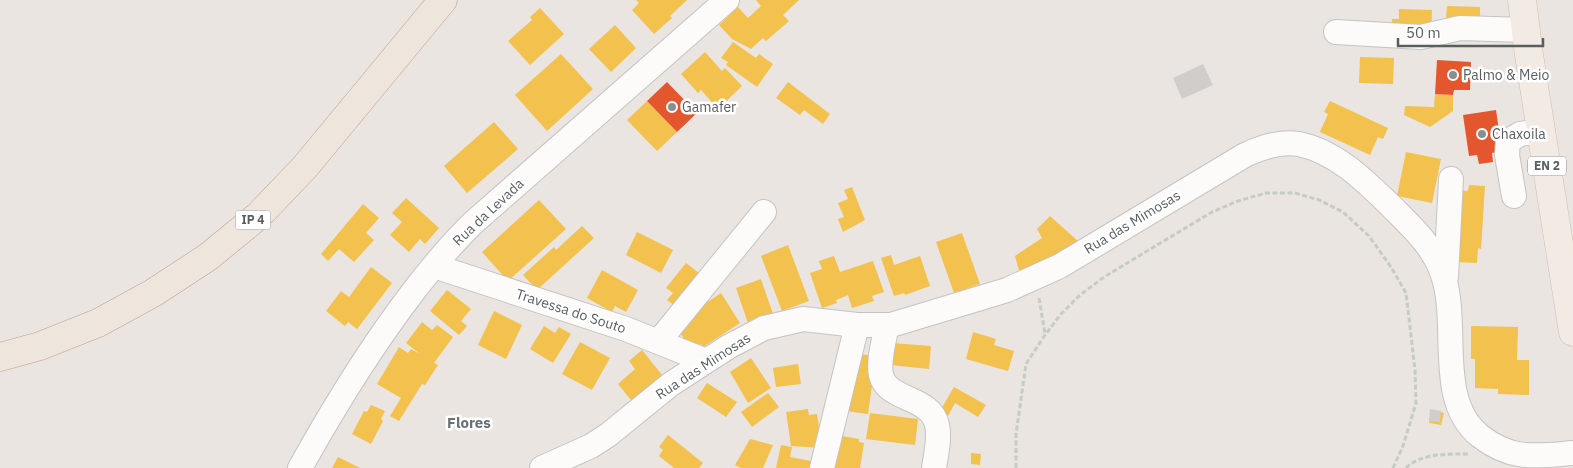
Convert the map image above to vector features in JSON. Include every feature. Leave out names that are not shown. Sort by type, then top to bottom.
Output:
[{"type":"highway","name":"IP 4","points":[[0,342],[62,319],[128,288],[182,256],[229,220],[280,172],[421,0]]},
{"type":"highway","name":"IP 4","points":[[0,357],[40,346],[98,323],[153,293],[208,257],[258,216],[304,168],[443,0]]},
{"type":"main road","name":"EN 2","points":[[1522,0],[1525,30],[1573,332]]},
{"type":"street","name":"Rua da Levada","points":[[301,466],[339,399],[372,347],[434,266],[467,229],[727,0]]},
{"type":"street","points":[[1515,0],[1522,0]]},
{"type":"street","points":[[1336,32],[1422,37],[1460,28],[1525,30]]},
{"type":"street","points":[[1514,196],[1507,155],[1508,141],[1520,134],[1542,131]]},
{"type":"street","name":"Rua das Mimosas","points":[[542,468],[577,454],[600,441],[671,384],[751,334],[778,323],[803,319],[857,325],[901,323],[990,295],[1035,278],[1060,266],[1245,155],[1272,144],[1290,143],[1308,146],[1325,153],[1348,167],[1423,239],[1438,262],[1446,283],[1449,304],[1455,396],[1467,424],[1493,446],[1511,454],[1529,456],[1573,453]]},
{"type":"street","points":[[1446,283],[1451,179]]},
{"type":"street","points":[[658,341],[764,212]]},
{"type":"street","name":"Travessa do Souto","points":[[434,266],[622,327],[706,361]]},
{"type":"street","points":[[822,468],[857,325]]},
{"type":"street","points":[[887,325],[880,364],[882,378],[889,388],[919,404],[934,418],[938,430],[934,468]]},
{"type":"path","points":[[1016,468],[1016,434],[1026,364],[1045,334],[1080,295],[1104,277],[1212,212],[1238,201],[1266,194],[1295,193],[1320,200],[1343,212],[1369,236],[1391,267],[1406,293],[1415,370],[1416,403],[1403,446],[1393,468]]},
{"type":"path","points":[[1035,278],[1045,334]]},
{"type":"path","points":[[1406,468],[1411,463],[1442,454],[1471,454]]},
{"type":"building: Moradias","points":[[636,0],[687,0],[670,16],[672,18],[654,34],[632,10],[639,3]]},
{"type":"building: Moradias","points":[[756,0],[799,0],[783,15],[789,21],[766,41],[763,38],[751,49],[732,39],[719,25],[738,7],[748,18],[761,6]]},
{"type":"building: Moradias","points":[[1447,6],[1480,7],[1480,20],[1446,18]]},
{"type":"building: Moradias","points":[[540,8],[564,34],[530,65],[508,41],[532,20],[530,17]]},
{"type":"building: Moradias","points":[[1399,9],[1432,10],[1431,33],[1391,32],[1392,19],[1399,19]]},
{"type":"building: Moradias","points":[[615,25],[636,48],[611,72],[589,49]]},
{"type":"building: Moradias","points":[[733,42],[756,58],[759,54],[773,64],[757,87],[726,65],[728,62],[721,58]]},
{"type":"building: Moradias","points":[[705,52],[722,71],[725,68],[742,86],[718,109],[701,90],[698,93],[681,74]]},
{"type":"building: Moradias","points":[[561,54],[593,89],[547,131],[515,95]]},
{"type":"building: Moradias","points":[[1360,57],[1394,58],[1393,84],[1359,83]]},
{"type":"building: Moradias","points":[[788,82],[830,114],[823,124],[804,110],[800,115],[776,98]]},
{"type":"building: Moradias","points":[[1435,94],[1453,95],[1453,111],[1430,127],[1404,115],[1405,106],[1434,107]]},
{"type":"building: Moradias","points":[[647,101],[677,132],[657,151],[627,120]]},
{"type":"building: Moradias","points":[[1330,101],[1388,128],[1383,139],[1378,137],[1370,155],[1320,132],[1328,114],[1324,112]]},
{"type":"building: Moradias","points":[[494,122],[518,149],[467,193],[444,166]]},
{"type":"building: Moradias","points":[[1406,152],[1441,159],[1432,203],[1397,196]]},
{"type":"building: Moradias","points":[[1469,185],[1485,186],[1481,249],[1478,248],[1477,263],[1458,262],[1454,190],[1468,191]]},
{"type":"building: Moradias","points":[[852,187],[865,220],[843,232],[838,219],[844,217],[838,203],[848,199],[844,190]]},
{"type":"building: Moradias","points":[[406,198],[439,228],[425,244],[420,239],[409,252],[390,235],[402,222],[392,213]]},
{"type":"building: Moradias","points":[[539,200],[566,229],[508,281],[482,252]]},
{"type":"building: Moradias","points":[[363,204],[379,218],[366,233],[374,240],[354,262],[339,249],[328,261],[321,254]]},
{"type":"building: Moradias","points":[[1050,216],[1079,242],[1021,278],[1015,256],[1042,238],[1037,229]]},
{"type":"building: Moradias","points":[[582,226],[594,238],[537,290],[523,275],[554,247],[556,250]]},
{"type":"building: Moradias","points":[[637,232],[673,250],[661,273],[626,255]]},
{"type":"building: Moradias","points":[[962,233],[980,284],[954,293],[936,242]]},
{"type":"building: Moradias","points":[[788,245],[809,301],[782,311],[761,256]]},
{"type":"building: Moradias","points":[[891,255],[894,265],[920,256],[930,286],[905,295],[904,293],[894,296],[881,258]]},
{"type":"building: Moradias","points":[[834,256],[840,272],[873,261],[884,292],[872,296],[874,301],[852,308],[848,295],[836,300],[837,303],[822,308],[810,273],[822,269],[819,261]]},
{"type":"building: Moradias","points":[[686,263],[704,277],[679,309],[667,300],[673,293],[666,288]]},
{"type":"building: Moradias","points":[[371,267],[392,283],[357,329],[348,322],[345,326],[326,311],[341,291],[349,297]]},
{"type":"building: Moradias","points":[[602,270],[638,290],[626,312],[615,306],[612,312],[587,298]]},
{"type":"building: Moradias","points":[[761,279],[773,314],[748,323],[736,288]]},
{"type":"building: Moradias","points":[[447,290],[471,309],[461,321],[467,326],[459,335],[430,311]]},
{"type":"building: Moradias","points":[[721,293],[740,323],[703,347],[701,344],[695,348],[690,341],[687,343],[678,330],[684,318]]},
{"type":"building: Moradias","points":[[494,311],[522,325],[506,359],[478,345]]},
{"type":"building: Moradias","points":[[422,322],[432,330],[437,325],[453,337],[434,363],[438,365],[425,385],[422,384],[399,421],[390,416],[401,398],[377,384],[399,347],[408,353],[411,349],[420,354],[406,343]]},
{"type":"building: Moradias","points":[[544,326],[555,333],[559,327],[571,334],[553,363],[530,349]]},
{"type":"building: Moradias","points":[[1471,326],[1518,327],[1517,360],[1529,360],[1529,395],[1498,394],[1498,389],[1475,388],[1475,359],[1471,359]]},
{"type":"building: Moradias","points":[[973,332],[996,339],[994,345],[1014,351],[1008,371],[966,359]]},
{"type":"building: Moradias","points":[[580,342],[610,358],[592,390],[562,374]]},
{"type":"building: Moradias","points":[[892,343],[931,346],[929,369],[890,365]]},
{"type":"building: Moradias","points":[[642,350],[666,380],[635,405],[618,384],[635,369],[629,361]]},
{"type":"building: Moradias","points":[[858,354],[876,356],[868,414],[846,411],[848,397],[852,397]]},
{"type":"building: Moradias","points":[[751,358],[771,388],[748,403],[730,372]]},
{"type":"building: Moradias","points":[[798,364],[801,384],[776,387],[773,368]]},
{"type":"building: Moradias","points":[[707,383],[737,402],[726,417],[697,398]]},
{"type":"building: Moradias","points":[[954,387],[986,405],[978,417],[955,403],[948,416],[940,411]]},
{"type":"building: Moradias","points":[[768,393],[779,407],[752,427],[741,412]]},
{"type":"building: Moradias","points":[[371,405],[385,411],[381,419],[383,421],[371,444],[352,434],[364,411],[367,412]]},
{"type":"building: Moradias","points":[[808,409],[809,415],[817,414],[822,448],[791,446],[786,412]]},
{"type":"building: Moradias","points":[[1431,410],[1444,413],[1441,425],[1429,423]]},
{"type":"building: Moradias","points":[[870,413],[918,419],[915,445],[866,439]]},
{"type":"building: Moradias","points":[[668,435],[703,463],[699,468],[674,468],[659,456],[663,450],[659,447]]},
{"type":"building: Moradias","points":[[836,435],[859,439],[859,442],[864,443],[860,468],[828,468]]},
{"type":"building: Moradias","points":[[750,439],[773,445],[763,468],[741,468],[735,465]]},
{"type":"building: Moradias","points":[[781,445],[792,447],[790,457],[816,462],[815,468],[776,468]]},
{"type":"building: Moradias","points":[[971,453],[981,454],[980,465],[971,464]]},
{"type":"building: Moradias","points":[[338,457],[360,468],[332,468]]},
{"type":"building: Comércio","points":[[1437,60],[1471,62],[1470,90],[1454,90],[1453,95],[1435,94]]},
{"type":"building: Comércio","points":[[667,82],[697,113],[677,132],[647,101]]},
{"type":"building: Comércio","points":[[1496,110],[1502,151],[1492,153],[1493,162],[1479,164],[1477,155],[1469,156],[1463,115]]},
{"type":"building: Outros","points":[[1203,64],[1213,85],[1182,99],[1173,78]]},
{"type":"building: Outros","points":[[1430,409],[1441,411],[1440,422],[1429,421]]},
{"type":"place","name":"Palmo & Meio","points":[[1453,75]]},
{"type":"place","name":"Gamafer","points":[[672,107]]},
{"type":"place","name":"Chaxoila","points":[[1482,134]]},
{"type":"district","name":"Flores","points":[[469,423]]}]
